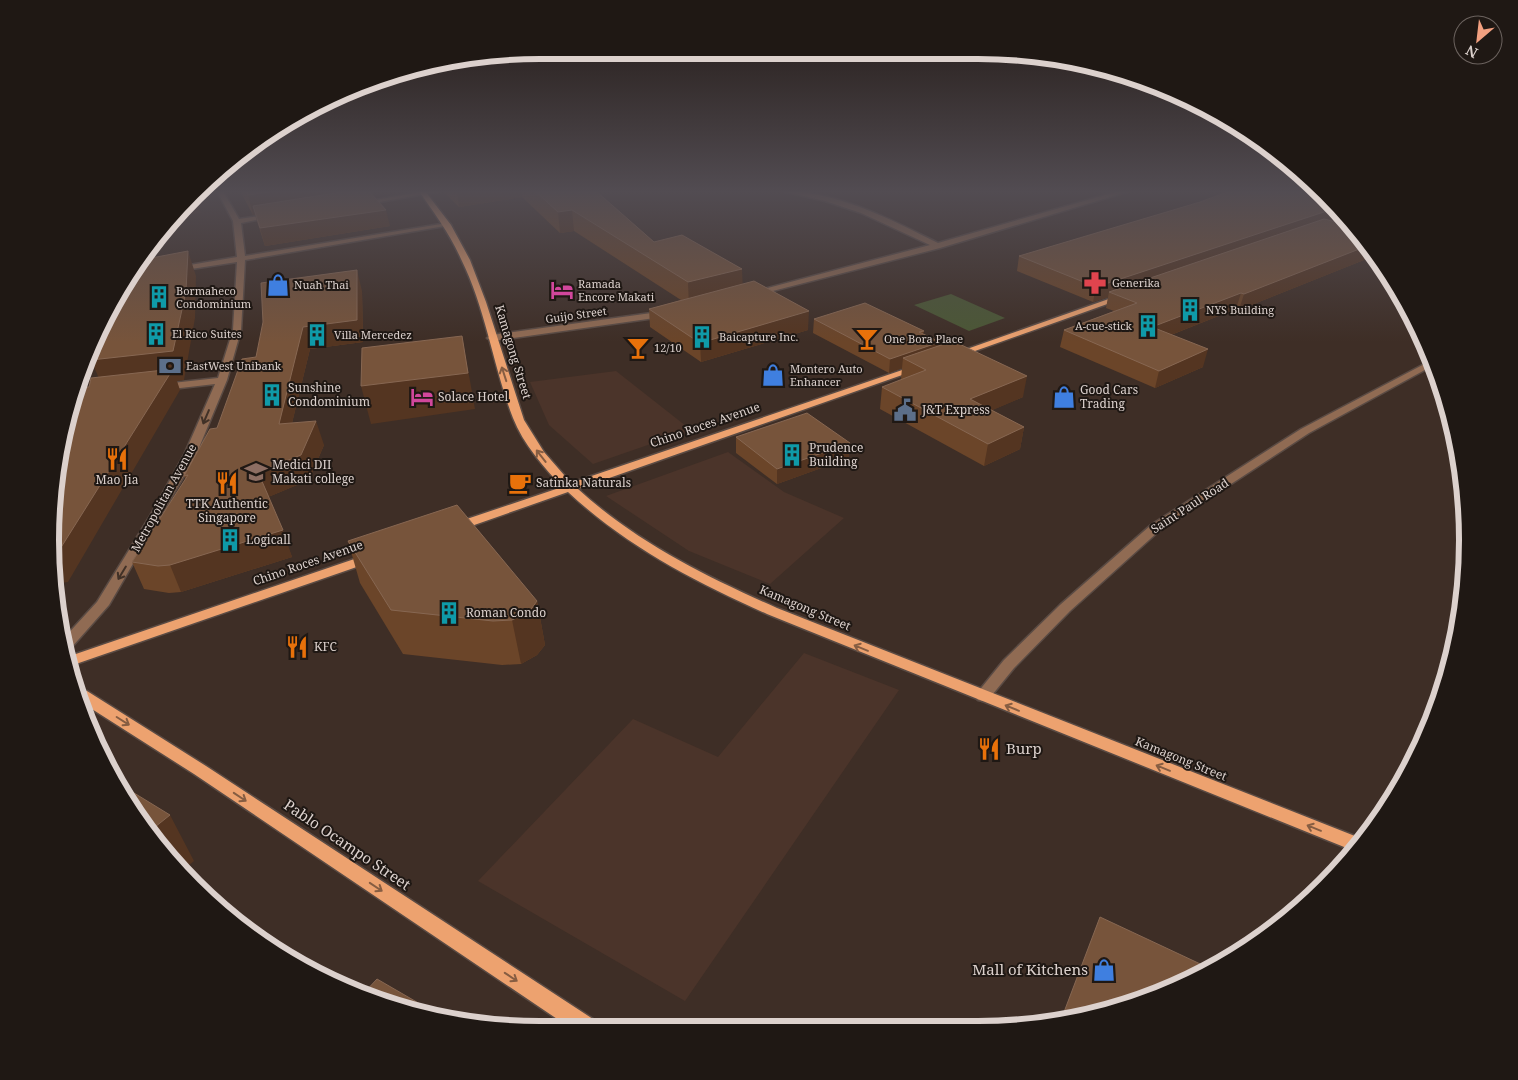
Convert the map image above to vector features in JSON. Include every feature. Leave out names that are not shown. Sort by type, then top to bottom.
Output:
[{"type":"main road","name":"Kamagong Street","points":[[456,241],[466,260],[482,302],[519,420],[527,436],[543,459],[569,488],[592,508],[638,542],[718,588],[1352,843]]},
{"type":"main road","points":[[942,359],[1135,292]]},
{"type":"main road","name":"Chino Roces Avenue","points":[[442,532],[925,365]]},
{"type":"main road","name":"Chino Roces Avenue","points":[[74,660],[377,555]]},
{"type":"main road","name":"Pablo Ocampo Street","points":[[85,697],[200,770],[578,1021]]},
{"type":"street","name":"Metropolitan Avenue","points":[[70,641],[102,605],[156,516],[190,455],[222,380],[237,330],[240,301],[241,257],[239,241]]},
{"type":"street","points":[[167,272],[241,257],[341,241]]},
{"type":"street","points":[[928,241],[937,246]]},
{"type":"street","points":[[748,296],[953,241]]},
{"type":"street","name":"Guijo Street","points":[[492,338],[674,313]]},
{"type":"street","name":"Saint Paul Road","points":[[983,696],[1009,664],[1065,608],[1155,528],[1305,431],[1426,365]]},
{"type":"street","points":[[154,388],[222,380]]},
{"type":"shaded area","points":[[616,371],[691,430],[593,464],[549,425],[530,382]]},
{"type":"shaded area","points":[[728,452],[784,492],[844,518],[770,584],[689,551],[606,496]]},
{"type":"shaded area","points":[[804,653],[899,690],[685,1001],[478,881],[633,719],[718,757]]},
{"type":"green space","points":[[951,294],[1005,318],[969,331],[914,305]]},
{"type":"building","points":[[623,241],[693,241],[742,269],[688,282]]},
{"type":"building","points":[[1068,241],[1235,241],[1096,287],[1019,256]]},
{"type":"building","points":[[1258,241],[1355,241],[1361,248],[1244,294],[1241,293],[1152,327],[1208,349],[1159,371],[1064,330],[1137,303],[1109,292]]},
{"type":"building","points":[[188,251],[186,291],[173,351],[94,360],[123,299],[150,258]]},
{"type":"building","points":[[357,270],[357,320],[303,327],[279,424],[316,421],[301,455],[258,472],[283,530],[170,565],[158,566],[132,562],[188,475],[184,476],[210,429],[217,428],[242,359],[256,357],[263,322],[261,283]]},
{"type":"building","points":[[754,281],[809,311],[700,343],[649,309]]},
{"type":"building","points":[[865,303],[924,331],[919,332],[940,342],[890,359],[814,319]]},
{"type":"building","points":[[462,336],[468,373],[361,386],[362,348]]},
{"type":"building","points":[[953,341],[1027,376],[970,399],[1024,427],[988,444],[882,387],[926,370],[903,358]]},
{"type":"building","points":[[173,369],[59,550],[60,509],[68,446],[83,388],[89,387],[91,378]]},
{"type":"building","points":[[807,413],[850,443],[777,469],[736,437]]},
{"type":"building","points":[[457,505],[537,601],[529,612],[512,620],[493,621],[391,610],[348,541]]},
{"type":"building","points":[[129,790],[170,815],[154,828]]},
{"type":"building","points":[[1100,917],[1203,965],[1133,996],[1064,1013]]},
{"type":"building","points":[[377,979],[426,1008],[385,996],[367,989]]},
{"type":"place","name":"Generika","points":[[1095,283]]},
{"type":"place","name":"Nuah Thai","points":[[278,285]]},
{"type":"place","name":"Ramada Encore Makati","points":[[562,290]]},
{"type":"place","name":"Bormaheco Condominium","points":[[159,297]]},
{"type":"place","name":"NYS Building","points":[[1190,310]]},
{"type":"place","name":"A-cue-stick","points":[[1148,326]]},
{"type":"place","name":"El Rico Suites","points":[[156,334]]},
{"type":"place","name":"Villa Mercedez","points":[[317,335]]},
{"type":"place","name":"Baicapture Inc.","points":[[702,337]]},
{"type":"place","name":"One Bora Place","points":[[867,339]]},
{"type":"place","name":"12/10","points":[[638,348]]},
{"type":"place","name":"EastWest Unibank","points":[[170,366]]},
{"type":"place","name":"Montero Auto Enhancer","points":[[773,375]]},
{"type":"place","name":"Sunshine Condominium","points":[[272,395]]},
{"type":"place","name":"Solace Hotel","points":[[422,397]]},
{"type":"place","name":"Good Cars Trading","points":[[1064,397]]},
{"type":"place","name":"J&T Express","points":[[905,410]]},
{"type":"place","name":"Prudence Building","points":[[792,455]]},
{"type":"place","name":"Mao Jia","points":[[117,459]]},
{"type":"place","name":"Medici DII Makati college","points":[[256,472]]},
{"type":"place","name":"TTK Authentic Singapore","points":[[227,483]]},
{"type":"place","name":"Satinka Naturals","points":[[520,483]]},
{"type":"place","name":"Logicall","points":[[230,540]]},
{"type":"place","name":"Roman Condo","points":[[449,613]]},
{"type":"place","name":"KFC","points":[[297,647]]},
{"type":"place","name":"Burp","points":[[989,749]]},
{"type":"place","name":"Mall of Kitchens","points":[[1104,970]]}]
